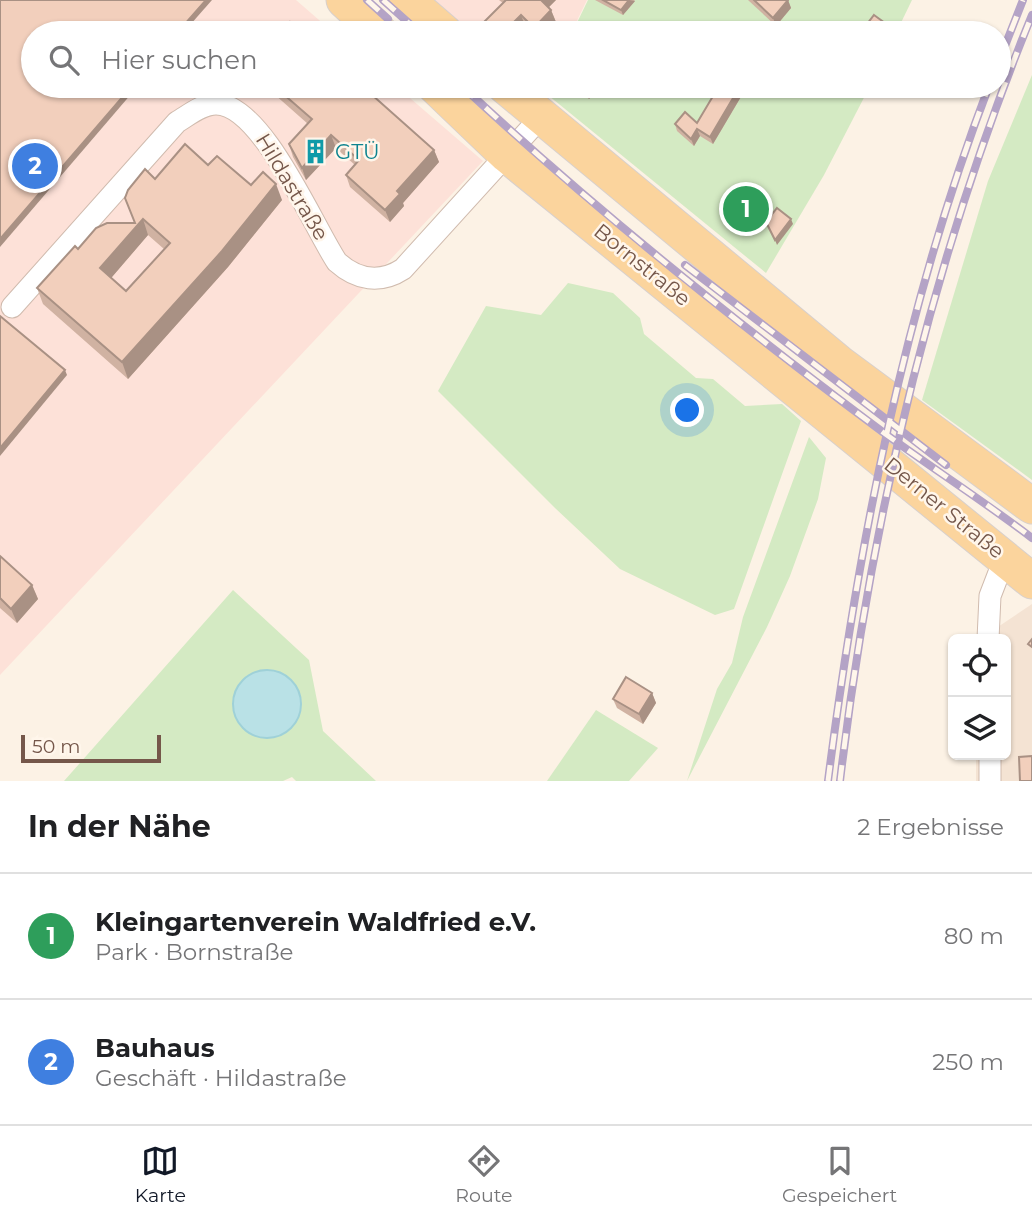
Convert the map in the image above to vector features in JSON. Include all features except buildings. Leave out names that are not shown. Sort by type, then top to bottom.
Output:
[{"type":"main road","points":[[344,0],[367,21]]},
{"type":"main road","points":[[407,0],[431,21]]},
{"type":"main road","name":"Bornstraße","points":[[448,98],[508,155],[855,437]]},
{"type":"main road","points":[[519,98],[868,386],[1032,506]]},
{"type":"main road","name":"Derner Straße","points":[[855,437],[1032,581]]},
{"type":"street","name":"Hildastraße","points":[[12,307],[177,122],[201,108],[216,104],[231,108],[257,127],[337,262],[348,271],[366,278],[391,277],[402,269],[541,117]]},
{"type":"street","points":[[988,634],[990,596],[1004,557]]},
{"type":"street","points":[[990,760],[990,781]]},
{"type":"shaded area","points":[[0,0],[296,0],[320,21],[21,21],[21,98],[410,98],[483,161],[0,675]]},
{"type":"shaded area","points":[[429,0],[587,0],[577,21],[454,21]]},
{"type":"shaded area","points":[[1032,604],[1032,781],[976,781],[976,760],[1011,760],[1011,634],[987,634]]},
{"type":"green space","points":[[588,0],[912,0],[902,21],[578,21]]},
{"type":"green space","points":[[1032,75],[1032,480],[922,400],[988,181]]},
{"type":"green space","points":[[552,98],[864,98],[824,175],[766,273]]},
{"type":"green space","points":[[568,283],[613,293],[640,318],[644,334],[696,378],[713,379],[745,406],[782,404],[801,421],[734,609],[715,615],[620,569],[438,391],[486,306],[541,315]]},
{"type":"green space","points":[[809,437],[826,458],[818,499],[790,576],[767,627],[687,781],[717,689],[732,663],[743,617]]},
{"type":"green space","points":[[233,590],[309,660],[323,731],[376,781],[296,781],[292,777],[283,781],[64,781]]},
{"type":"green space","points":[[596,710],[658,748],[629,781],[547,781]]},
{"type":"water","points":[[267,670],[280,673],[291,680],[298,691],[301,704],[298,717],[291,728],[280,735],[267,738],[254,735],[243,728],[236,717],[233,704],[236,691],[243,680],[254,673]]},
{"type":"railway","points":[[367,0],[388,19]]},
{"type":"railway","points":[[383,0],[407,21]]},
{"type":"railway","points":[[1011,30],[1023,0]]},
{"type":"railway","points":[[1011,69],[1032,15]]},
{"type":"railway","points":[[475,98],[562,176],[769,346],[876,427],[1032,538]]},
{"type":"railway","points":[[828,781],[854,604],[888,429],[932,255],[985,98]]},
{"type":"railway","points":[[840,781],[869,586],[910,392],[935,296],[1000,98]]},
{"type":"railway","points":[[685,265],[946,465]]},
{"type":"place","name":"GTÜ","points":[[315,152]]},
{"type":"place","name":"Bauhaus","points":[[35,166]]},
{"type":"place","name":"Kleingartenverein Waldfried e.V.","points":[[746,209]]}]
